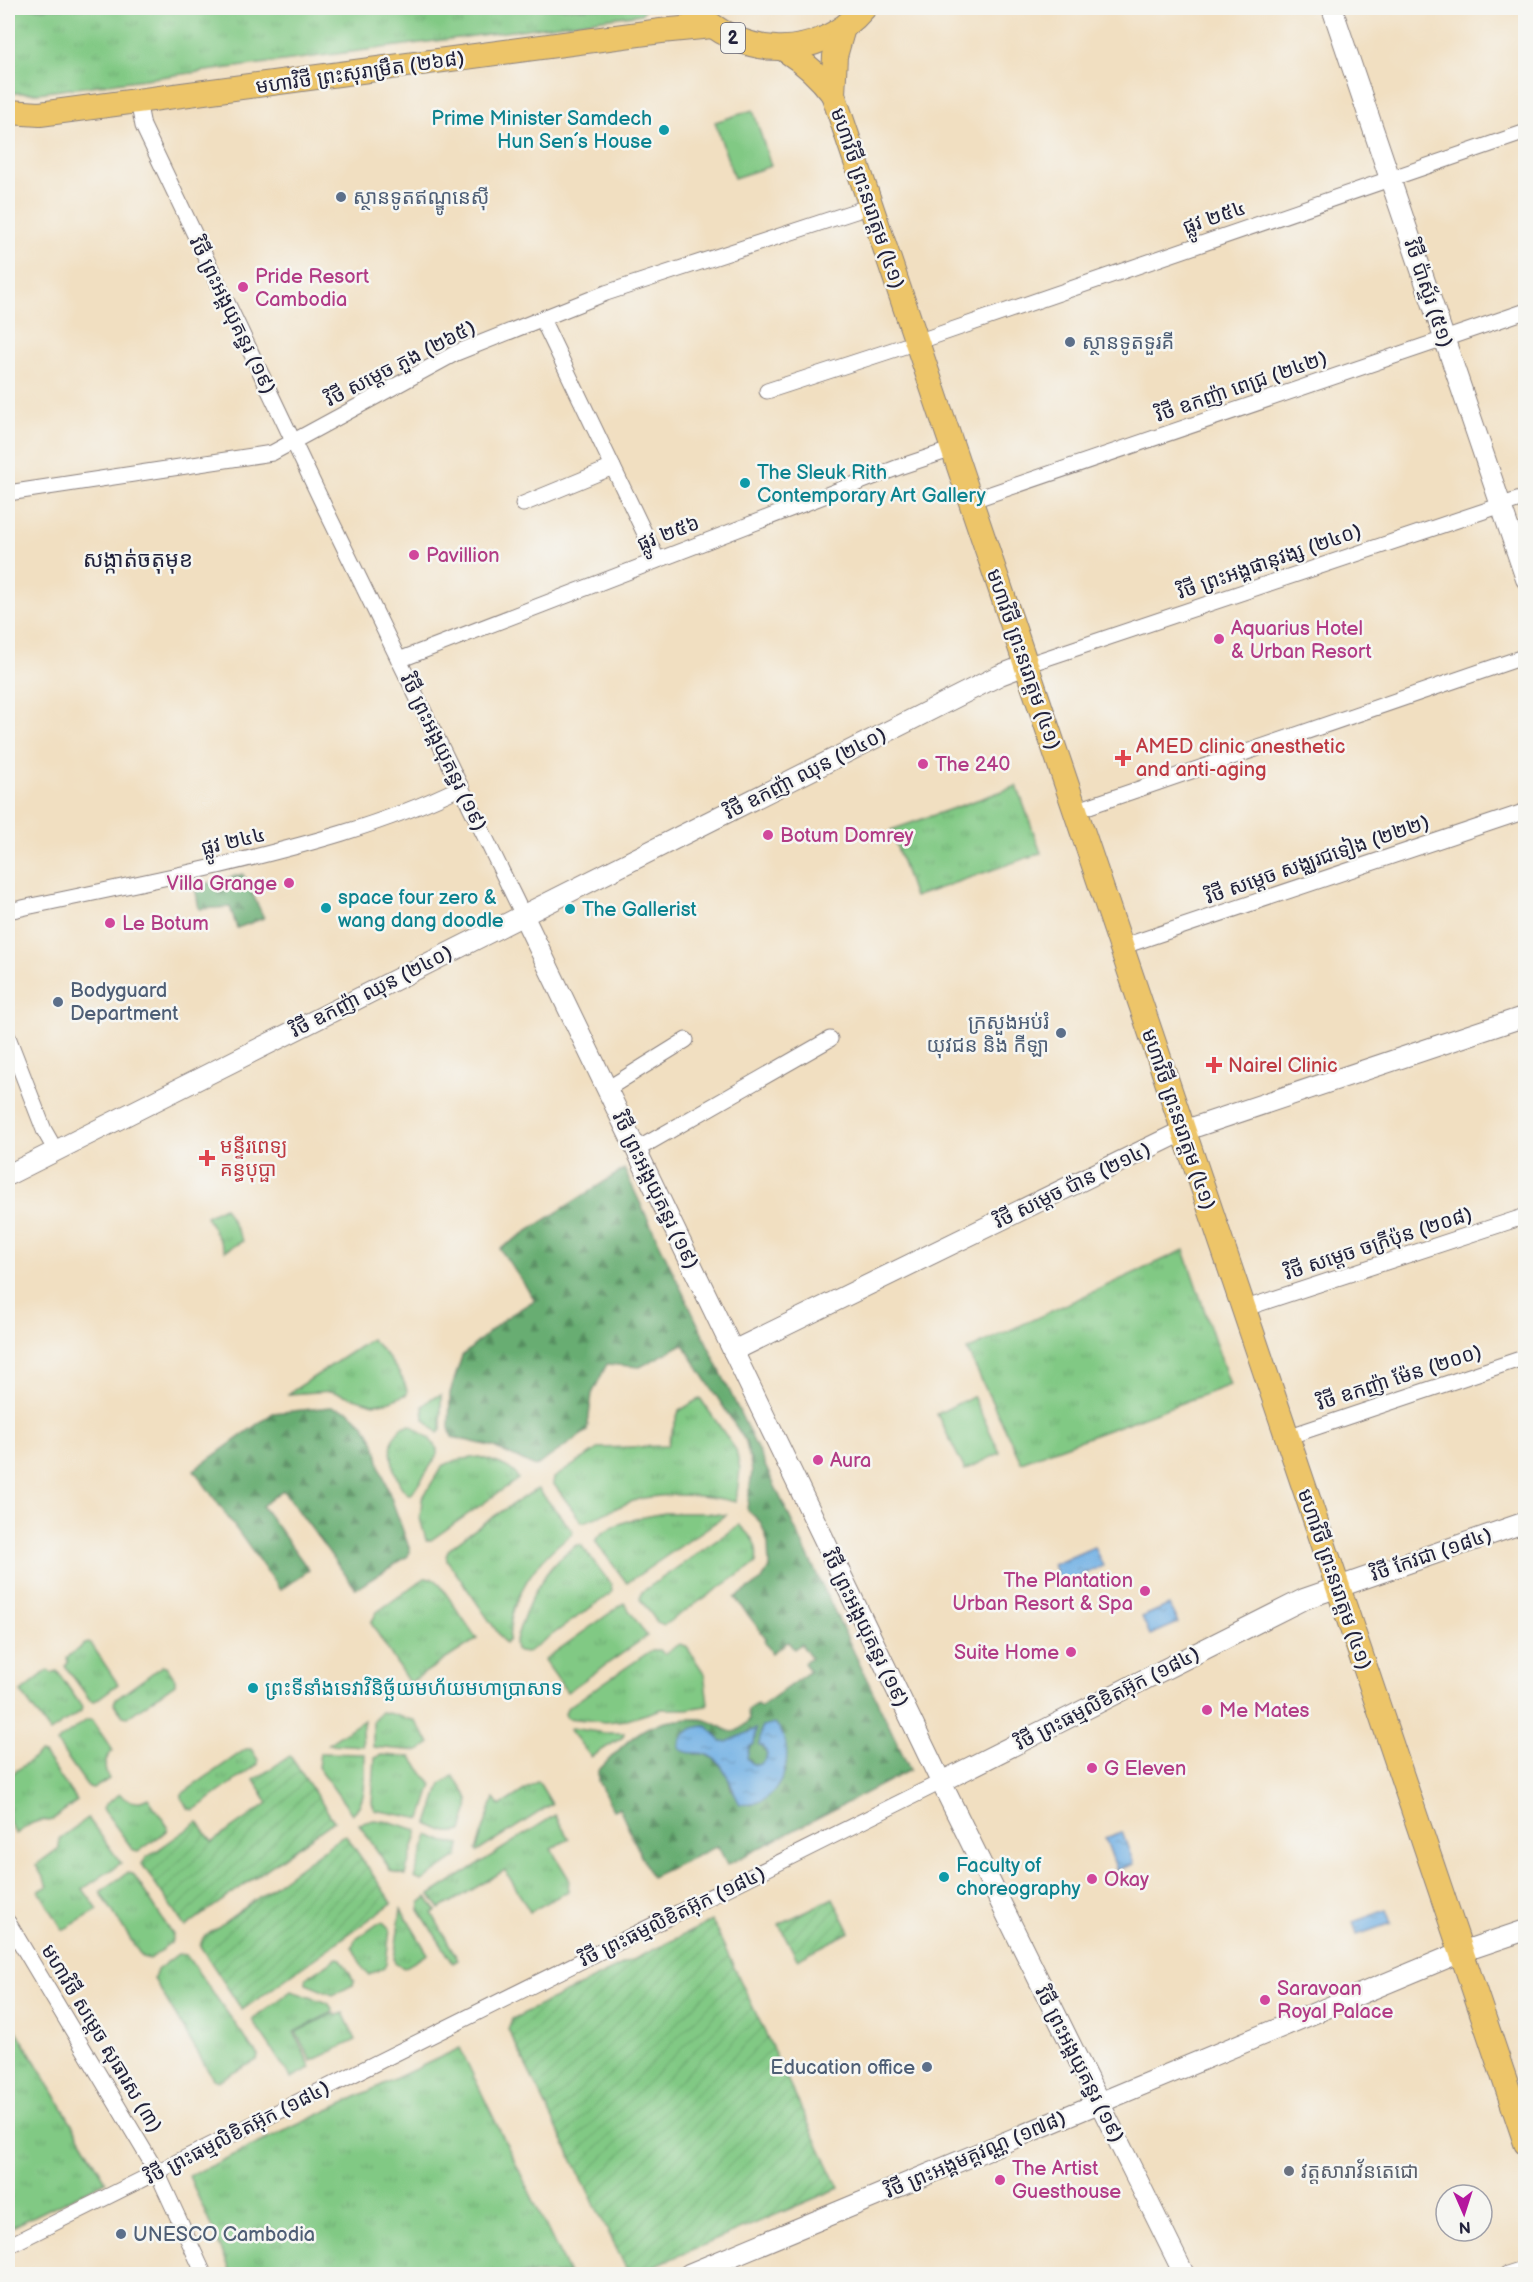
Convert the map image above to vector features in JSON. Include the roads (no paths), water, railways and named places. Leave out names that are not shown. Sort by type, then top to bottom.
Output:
[{"type":"main road","name":"2","points":[[692,8],[712,26],[746,43],[784,49],[823,40],[843,28],[864,8]]},
{"type":"main road","name":"មហាវិថី ព្រះសុរាម្រឹត (២៦៨)","points":[[8,112],[40,114],[712,26]]},
{"type":"main road","name":"មហាវិថី ព្រះនរោត្តម (៤១)","points":[[833,94],[835,56],[843,28]]},
{"type":"main road","name":"មហាវិថី ព្រះនរោត្តម (៤១)","points":[[784,49],[805,63],[833,94],[1461,1952],[1519,2102],[1526,2143]]},
{"type":"street","name":"វិថី ប៉ាស្ទ័រ (៥១)","points":[[1337,9],[1390,179],[1526,579]]},
{"type":"street","name":"វិថី ព្រះអង្គយុគន្ធរ (១៩)","points":[[138,101],[143,126],[294,442],[941,1782],[1184,2274]]},
{"type":"street","name":"ផ្លូវ ២៥៤","points":[[767,391],[917,342],[1526,132]]},
{"type":"street","name":"វិថី សម្តេច ភួង (២៦៥)","points":[[8,493],[272,453],[456,354],[606,293],[871,206]]},
{"type":"street","name":"វិថី ឧកញ៉ា ពេជ្រ (២៤២)","points":[[970,501],[1526,311]]},
{"type":"street","points":[[542,319],[657,559]]},
{"type":"street","name":"ផ្លូវ ២៥៦","points":[[399,660],[899,466],[953,449]]},
{"type":"street","points":[[523,504],[613,467]]},
{"type":"street","name":"វិថី ព្រះអង្គផានុវង្ស (២៤០)","points":[[1026,665],[1526,497]]},
{"type":"street","points":[[1075,811],[1526,656]]},
{"type":"street","name":"វិថី ឧកញ៉ា ឈុន (២៤០)","points":[[8,1175],[1000,675],[1026,665]]},
{"type":"street","name":"ផ្លូវ ២៤៤","points":[[8,911],[163,878],[326,839],[430,802],[461,787]]},
{"type":"street","name":"វិថី សម្តេច សង្ឈរជទៀង (២២២)","points":[[1121,947],[1526,811]]},
{"type":"street","name":"វិថី សម្តេច ប៉ាន (២១៤)","points":[[733,1351],[1183,1131],[1526,1016]]},
{"type":"street","points":[[8,1037],[44,1130],[56,1151]]},
{"type":"street","points":[[636,1150],[830,1039]]},
{"type":"street","points":[[607,1089],[686,1040]]},
{"type":"street","name":"វិថី សម្តេច ចក្រីប៉ុន (២០៨)","points":[[1243,1309],[1526,1216]]},
{"type":"street","name":"វិថី ឧកញ៉ា ម៉ែន (២០០)","points":[[1287,1437],[1526,1357]]},
{"type":"street","name":"វិថី កែវជា (១៨៤)","points":[[1337,1586],[1526,1522]]},
{"type":"street","name":"វិថី ព្រះធម្មលិខិតអ៊ុក (១៨៤)","points":[[8,2246],[1304,1599],[1337,1586]]},
{"type":"street","name":"មហាវិថី សម្តេច សុធារស (៣)","points":[[8,1922],[157,2172],[204,2274]]},
{"type":"street","name":"វិថី ព្រះអង្គមគ្គវណ្ណ (១៧៨)","points":[[689,2274],[1461,1952],[1526,1930]]},
{"type":"street","points":[[1507,2274],[1526,2268]]},
{"type":"water","points":[[1094,1547],[1103,1566],[1061,1585],[1053,1565]]},
{"type":"water","points":[[1169,1605],[1178,1623],[1150,1635],[1142,1617]]},
{"type":"water","points":[[775,1723],[783,1735],[786,1748],[783,1776],[766,1798],[754,1803],[740,1804],[723,1769],[713,1758],[706,1754],[685,1752],[679,1748],[684,1734],[697,1727],[707,1726],[721,1741],[727,1742],[756,1729],[754,1744],[749,1747],[747,1758],[753,1764],[759,1765],[765,1761],[767,1754],[763,1746],[759,1745],[762,1726]]},
{"type":"water","points":[[1122,1832],[1134,1864],[1117,1870],[1105,1838]]},
{"type":"water","points":[[1386,1910],[1391,1923],[1357,1935],[1353,1922]]},
{"type":"place","name":"Prime Minister Samdech Hun Sen´s House","points":[[664,130]]},
{"type":"place","name":"ស្ថានទូតឥណ្ឌូនេស៊ី","points":[[341,197]]},
{"type":"place","name":"Pride Resort Cambodia","points":[[243,287]]},
{"type":"place","name":"ស្ថានទូតទួរគី","points":[[1070,342]]},
{"type":"place","name":"The Sleuk Rith Contemporary Art Gallery","points":[[745,483]]},
{"type":"place","name":"Pavillion","points":[[414,555]]},
{"type":"place","name":"Aquarius Hotel & Urban Resort","points":[[1219,639]]},
{"type":"place","name":"AMED clinic anesthetic and anti-aging","points":[[1123,758]]},
{"type":"place","name":"The 240","points":[[923,764]]},
{"type":"place","name":"Botum Domrey","points":[[768,835]]},
{"type":"place","name":"Villa Grange","points":[[289,883]]},
{"type":"place","name":"space four zero & wang dang doodle","points":[[326,908]]},
{"type":"place","name":"The Gallerist","points":[[570,909]]},
{"type":"place","name":"Le Botum","points":[[110,923]]},
{"type":"place","name":"Bodyguard Department","points":[[58,1002]]},
{"type":"place","name":"ក្រសួងអប់រំ យុវជន និង កីឡា","points":[[1061,1033]]},
{"type":"place","name":"Nairel Clinic","points":[[1214,1065]]},
{"type":"place","name":"មន្ទីរពេទ្យ គន្ធបុប្ផា","points":[[207,1158]]},
{"type":"place","name":"Aura","points":[[818,1460]]},
{"type":"place","name":"The Plantation Urban Resort & Spa","points":[[1145,1591]]},
{"type":"place","name":"Suite Home","points":[[1071,1652]]},
{"type":"place","name":"ព្រះទីនាំងទេវាវិនិច្ឆ័យមហ័យមហាប្រាសាទ","points":[[253,1688]]},
{"type":"place","name":"Me Mates","points":[[1207,1710]]},
{"type":"place","name":"G Eleven","points":[[1092,1768]]},
{"type":"place","name":"Faculty of choreography","points":[[944,1877]]},
{"type":"place","name":"Okay","points":[[1092,1879]]},
{"type":"place","name":"Saravoan Royal Palace","points":[[1265,2000]]},
{"type":"place","name":"Education office","points":[[927,2067]]},
{"type":"place","name":"វត្តសារាវ័នតេជោ","points":[[1289,2171]]},
{"type":"place","name":"The Artist Guesthouse","points":[[1000,2180]]},
{"type":"place","name":"UNESCO Cambodia","points":[[121,2234]]},
{"type":"district","name":"សង្កាត់ចតុមុខ","points":[[138,559]]}]
